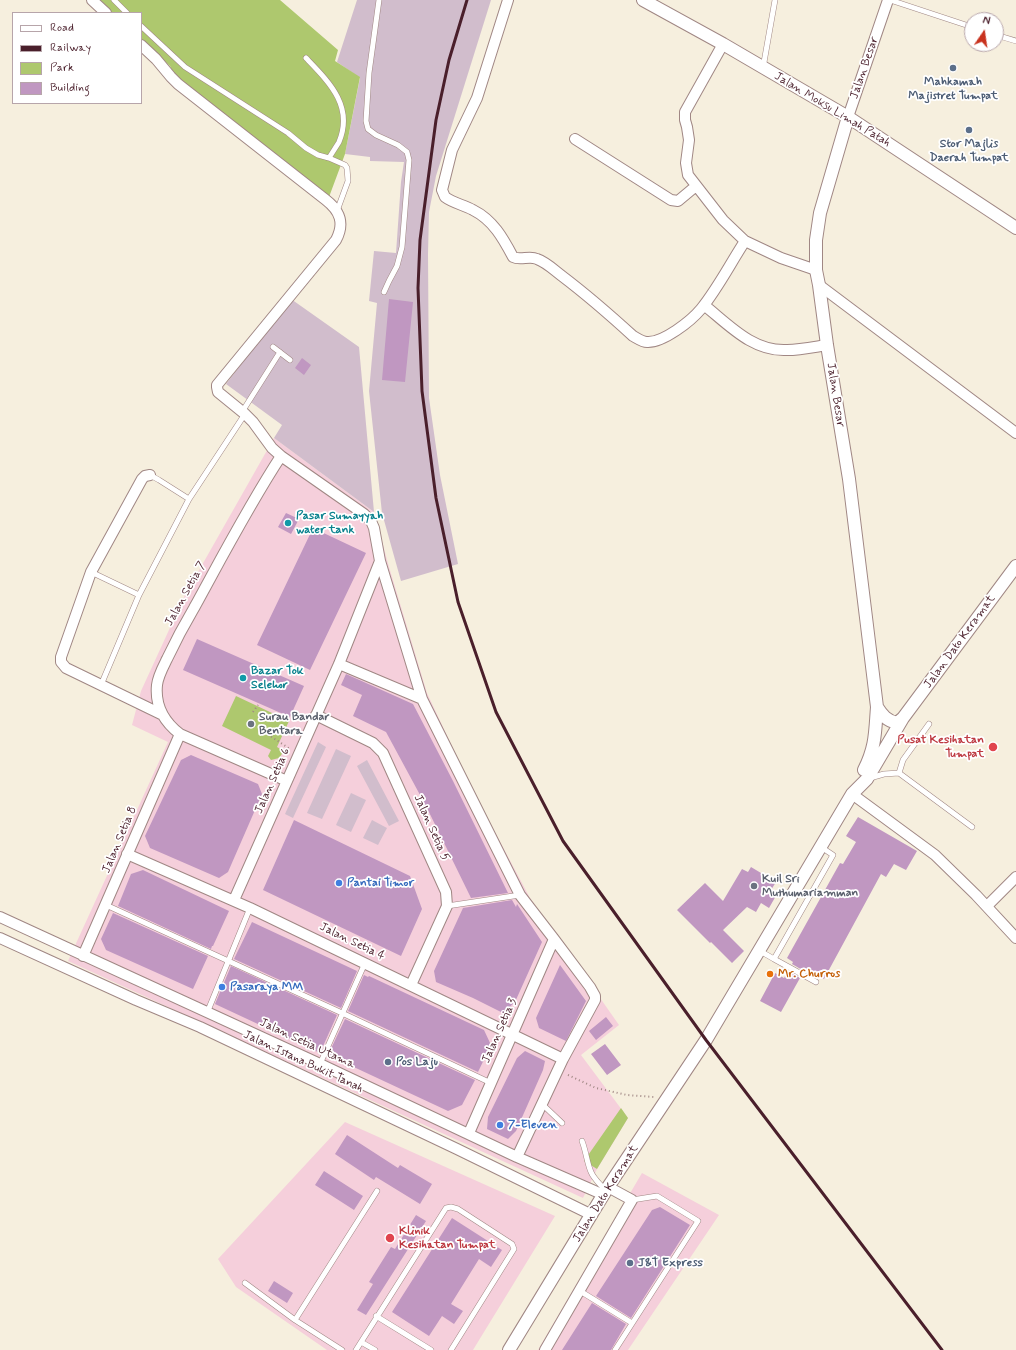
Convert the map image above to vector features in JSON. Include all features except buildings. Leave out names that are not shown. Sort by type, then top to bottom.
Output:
[{"type":"street","points":[[92,0],[105,12]]},
{"type":"street","points":[[508,0],[476,98],[452,150],[442,190],[443,195],[448,199],[488,218],[496,228],[513,257],[517,259],[530,257],[536,258],[545,263],[582,291],[633,336],[648,342],[670,335],[694,317],[704,305],[745,241]]},
{"type":"street","name":"Jalan Moksu Limah Patah","points":[[643,0],[723,44],[848,117],[1016,228]]},
{"type":"street","name":"Jalan Besar","points":[[852,794],[871,756],[875,740],[877,707],[849,479],[816,270],[817,233],[820,214],[848,117],[889,0]]},
{"type":"street","points":[[723,44],[684,116],[689,140],[686,170],[688,175],[723,220],[745,241],[781,258],[816,270]]},
{"type":"street","points":[[142,46],[178,84],[334,206],[341,221],[340,232],[336,240],[216,388],[218,392],[252,422],[272,448],[281,456],[364,514],[371,521],[374,528],[380,561],[422,699],[520,895],[590,987],[595,998],[563,1059],[517,1157]]},
{"type":"street","points":[[575,139],[671,200],[678,201],[696,186]]},
{"type":"street","points":[[819,285],[1016,433]]},
{"type":"street","points":[[704,305],[745,338],[759,346],[786,350],[827,345]]},
{"type":"street","name":"Jalan Setia 7","points":[[281,456],[252,502],[177,638],[165,664],[158,683],[157,692],[158,704],[166,722],[180,734],[287,781]]},
{"type":"street","points":[[150,475],[142,478],[91,572],[61,657],[61,662],[66,668],[163,715]]},
{"type":"street","name":"Jalan Setia 6","points":[[234,900],[339,664],[380,561]]},
{"type":"street","name":"Jalan Dato Keramat","points":[[509,1350],[606,1191],[706,1040],[852,794],[867,780],[903,718],[1016,566]]},
{"type":"street","points":[[339,664],[422,699]]},
{"type":"street","points":[[877,707],[891,722],[897,723],[903,718]]},
{"type":"street","name":"Jalan Setia 5","points":[[316,715],[373,743],[383,753],[446,892],[447,906]]},
{"type":"street","name":"Jalan Setia 8","points":[[83,956],[180,734]]},
{"type":"street","points":[[852,794],[935,855],[987,906],[1016,938]]},
{"type":"street","name":"Jalan Setia 4","points":[[128,854],[234,900],[563,1059]]},
{"type":"street","points":[[987,906],[1016,877]]},
{"type":"street","points":[[411,985],[447,906]]},
{"type":"street","name":"Jalan Setia Utama","points":[[0,917],[469,1133],[517,1157],[632,1200]]},
{"type":"street","name":"Jalan Istana Bukit Tanah","points":[[0,938],[136,1000],[200,1027],[592,1215]]},
{"type":"street","name":"Jalan Setia 3","points":[[469,1133],[554,939]]},
{"type":"street","points":[[545,1350],[632,1200]]},
{"type":"lane","points":[[114,0],[126,12]]},
{"type":"lane","points":[[379,0],[369,73],[366,121],[368,129],[376,135],[398,145],[407,152],[409,160],[402,247],[397,266],[384,292]]},
{"type":"lane","points":[[763,68],[776,0]]},
{"type":"lane","points":[[889,0],[964,24]]},
{"type":"lane","points":[[142,27],[186,67],[288,133],[306,148],[318,155],[345,165],[347,168],[348,181],[337,211]]},
{"type":"lane","points":[[1004,37],[1016,41]]},
{"type":"lane","points":[[306,58],[326,79],[343,109],[342,127],[339,141],[329,158]]},
{"type":"lane","points":[[273,346],[290,360]]},
{"type":"lane","points":[[101,685],[139,595],[189,499],[280,352]]},
{"type":"lane","points":[[150,475],[189,499]]},
{"type":"lane","points":[[91,572],[139,595]]},
{"type":"lane","points":[[899,773],[903,760],[929,724]]},
{"type":"lane","points":[[867,780],[884,774],[899,773],[972,827]]},
{"type":"lane","points":[[774,959],[833,855],[820,847]]},
{"type":"lane","points":[[447,906],[520,895]]},
{"type":"lane","points":[[106,905],[491,1083]]},
{"type":"lane","points":[[207,1013],[250,908]]},
{"type":"lane","points":[[760,951],[816,982]]},
{"type":"lane","points":[[320,1064],[365,963]]},
{"type":"lane","points":[[541,1104],[562,1123]]},
{"type":"lane","points":[[582,1141],[590,1172],[606,1191]]},
{"type":"lane","points":[[295,1320],[377,1191]]},
{"type":"lane","points":[[615,1350],[698,1221],[657,1196],[632,1200]]},
{"type":"lane","points":[[356,1350],[376,1316],[446,1208],[451,1207],[458,1209],[512,1244],[514,1251],[451,1350]]},
{"type":"lane","points":[[245,1283],[295,1320],[342,1350]]},
{"type":"lane","points":[[580,1291],[632,1323]]},
{"type":"lane","points":[[376,1316],[428,1349]]},
{"type":"lane","points":[[361,1342],[375,1350]]},
{"type":"path","points":[[253,712],[258,705]]},
{"type":"path","points":[[261,730],[299,755]]},
{"type":"path","points":[[558,1070],[596,1088],[627,1095],[658,1097],[670,1094]]},
{"type":"shaded area","points":[[357,0],[491,0],[436,176],[429,212],[429,398],[440,475],[458,564],[401,581],[382,513],[369,391],[377,303],[369,301],[374,251],[396,253],[401,182],[404,162],[370,161],[370,157],[345,154],[360,78],[337,62]]},
{"type":"shaded area","points":[[291,299],[359,347],[374,512],[274,438],[282,425],[226,384]]},
{"type":"shaded area","points":[[274,438],[374,512],[427,693],[473,791],[530,898],[619,1025],[581,1055],[628,1118],[597,1169],[583,1198],[68,961],[168,742],[132,725],[141,691],[185,595]]},
{"type":"shaded area","points":[[318,742],[326,747],[293,818],[285,814]]},
{"type":"shaded area","points":[[336,749],[351,756],[322,819],[307,813]]},
{"type":"shaded area","points":[[367,760],[399,821],[389,826],[357,766]]},
{"type":"shaded area","points":[[351,793],[366,800],[351,832],[336,825]]},
{"type":"shaded area","points":[[372,820],[387,828],[378,845],[363,838]]},
{"type":"shaded area","name":"Klinik Kesihatan Tumpat","points":[[345,1122],[555,1216],[473,1350],[327,1350],[236,1287],[218,1259]]},
{"type":"shaded area","points":[[642,1173],[719,1215],[628,1350],[538,1350]]},
{"type":"green space","points":[[97,0],[280,0],[338,50],[335,61],[360,77],[345,154],[329,197],[176,78],[170,66],[142,41],[142,12],[110,12]]},
{"type":"green space","points":[[236,696],[289,721],[277,747],[284,751],[279,758],[271,760],[268,756],[271,750],[222,726]]},
{"type":"green space","points":[[621,1108],[628,1118],[597,1169],[584,1161]]},
{"type":"railway","points":[[467,0],[449,60],[436,120],[420,240],[418,288],[422,391],[436,498],[458,602],[496,712],[563,841],[706,1040],[942,1350]]},
{"type":"place","name":"Mahkamah Majistret Tumpat","points":[[953,68]]},
{"type":"place","name":"Stor Majlis Daerah Tumpat","points":[[969,130]]},
{"type":"place","name":"Pasar Sumayyah water tank","points":[[288,523]]},
{"type":"place","name":"Bazar Tok Selehor","points":[[243,678]]},
{"type":"place","name":"Surau Bandar Bentara","points":[[251,724]]},
{"type":"place","name":"Pusat Kesihatan Tumpat","points":[[993,747]]},
{"type":"place","name":"Pantai Timor","points":[[339,883]]},
{"type":"place","name":"Kuil Sri Muthumariamman","points":[[754,886]]},
{"type":"place","name":"Mr. Churros","points":[[770,974]]},
{"type":"place","name":"Pasaraya MM","points":[[222,987]]},
{"type":"place","name":"Pos Laju","points":[[388,1062]]},
{"type":"place","name":"7-Eleven","points":[[500,1125]]},
{"type":"place","name":"Klinik Kesihatan Tumpat","points":[[390,1238]]},
{"type":"place","name":"J&T Express","points":[[630,1263]]}]
